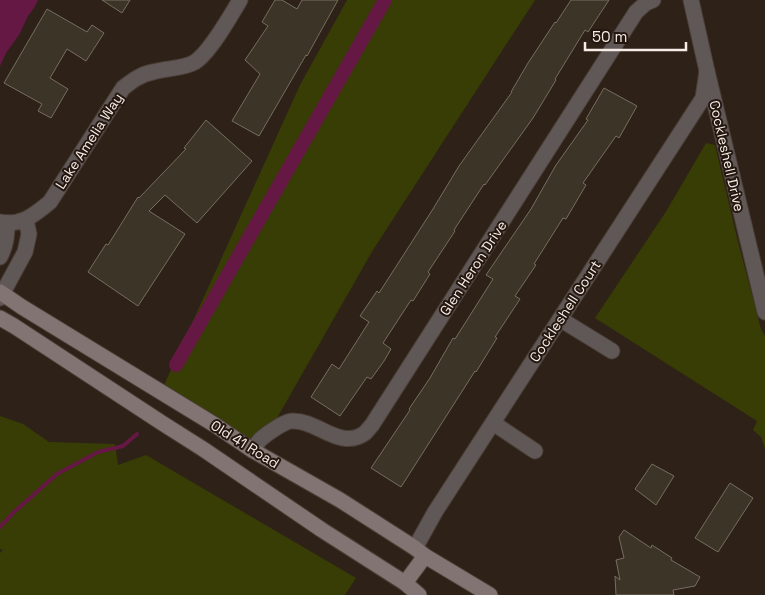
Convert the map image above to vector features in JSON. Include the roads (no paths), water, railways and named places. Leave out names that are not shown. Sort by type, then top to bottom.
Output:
[{"type":"street","name":"Lake Amelia Way","points":[[4,223],[26,220],[50,202],[123,88],[136,78],[152,72],[194,62],[206,53],[240,0]]},
{"type":"street","name":"Glen Heron Drive","points":[[252,450],[261,438],[290,421],[314,425],[342,439],[364,434],[372,425],[636,12],[646,3],[653,0]]},
{"type":"street","name":"Cockleshell Drive","points":[[691,0],[706,71],[765,312]]},
{"type":"street","name":"Cockleshell Court","points":[[420,552],[435,512],[703,98],[706,71]]},
{"type":"street","points":[[1,295],[25,252],[29,234],[26,220]]},
{"type":"street","points":[[0,257],[7,237],[4,223]]},
{"type":"street","name":"Old 41 Road","points":[[1,295],[215,425],[252,450],[340,500],[490,595]]},
{"type":"street","name":"Old 41 Road","points":[[0,318],[204,449],[322,530],[405,583],[419,595]]},
{"type":"street","points":[[560,319],[612,351]]},
{"type":"street","points":[[493,423],[535,451]]},
{"type":"street","points":[[405,583],[420,552]]},
{"type":"waterway","points":[[176,365],[385,0]]},
{"type":"waterway","points":[[0,527],[57,474],[98,452],[123,446],[137,434]]}]
